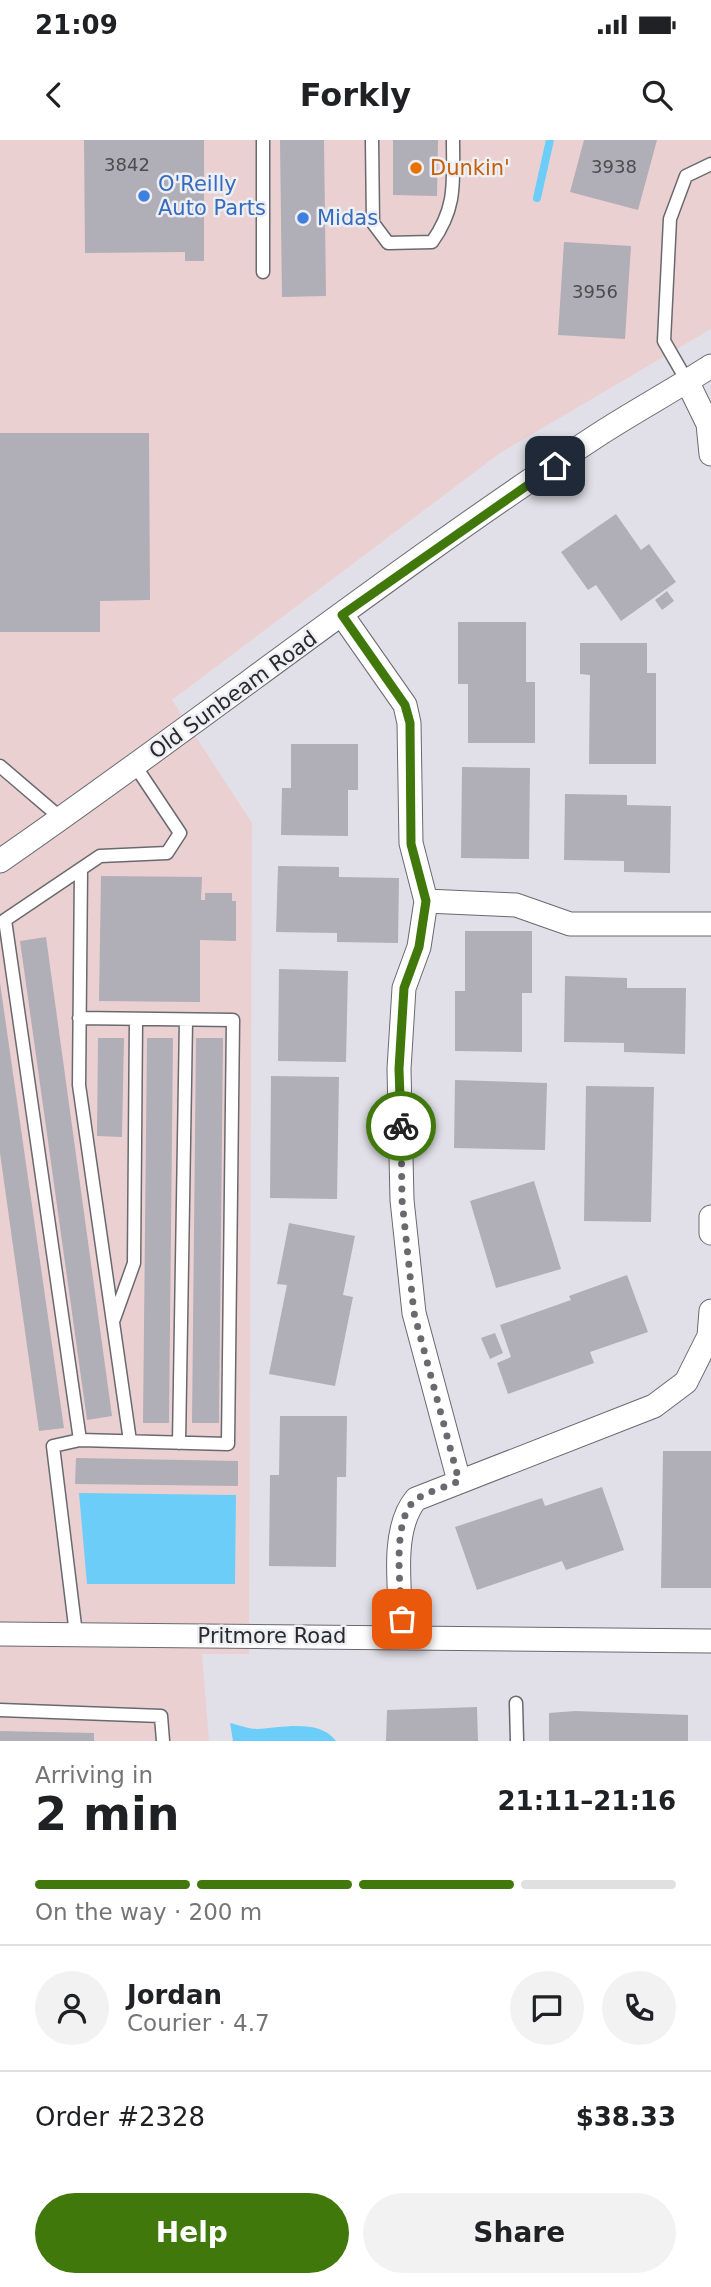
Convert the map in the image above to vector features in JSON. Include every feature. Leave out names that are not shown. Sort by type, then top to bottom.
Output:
[{"type":"street","name":"Old Sunbeam Road","points":[[0,861],[136,767],[342,615],[598,436],[711,366]]},
{"type":"street","points":[[687,382],[708,424],[711,454]]},
{"type":"street","points":[[342,615],[405,705],[410,723],[411,844],[426,901],[419,947],[404,988],[399,1069],[402,1200],[414,1313],[459,1481]]},
{"type":"street","points":[[426,901],[516,905],[570,924],[711,924]]},
{"type":"street","points":[[711,1217],[711,1233]]},
{"type":"street","points":[[402,1637],[400,1532],[405,1512],[416,1499],[654,1406],[687,1382],[709,1336],[711,1311]]},
{"type":"street","name":"Pritmore Road","points":[[0,1633],[711,1641]]},
{"type":"lane","points":[[263,140],[263,272]]},
{"type":"lane","points":[[372,140],[373,223],[388,243],[432,242],[447,222],[453,201],[453,140]]},
{"type":"lane","points":[[687,382],[664,341],[670,219],[686,176],[711,164]]},
{"type":"lane","points":[[0,766],[62,819]]},
{"type":"lane","points":[[80,1440],[5,920],[100,856],[167,853],[180,833],[136,767]]},
{"type":"lane","points":[[80,869],[79,1085],[130,1441]]},
{"type":"lane","points":[[76,1634],[53,1446],[80,1440],[228,1444],[233,1020],[79,1018]]},
{"type":"lane","points":[[113,1321],[134,1263],[136,1019]]},
{"type":"lane","points":[[179,1443],[186,1020]]},
{"type":"lane","points":[[516,1703],[517,1741]]},
{"type":"lane","points":[[0,1710],[161,1716],[163,1741]]},
{"type":"shaded area","points":[[0,140],[711,140],[711,329],[500,453],[172,700],[252,823],[249,1654],[202,1654],[209,1741],[0,1741]]},
{"type":"water","points":[[79,1493],[236,1495],[235,1584],[87,1584]]},
{"type":"water","points":[[230,1723],[257,1729],[310,1727],[320,1729],[336,1741],[233,1741]]},
{"type":"building","name":"O'Reilly Auto Parts","points":[[84,140],[204,140],[204,261],[185,261],[185,252],[85,253]]},
{"type":"building","name":"Midas","points":[[280,140],[324,140],[326,296],[282,297]]},
{"type":"building","name":"Dunkin'","points":[[393,140],[438,140],[437,196],[393,195]]},
{"type":"building","points":[[584,140],[657,140],[638,210],[570,192]]},
{"type":"building","points":[[564,242],[631,246],[625,339],[558,335]]},
{"type":"building","points":[[0,433],[149,433],[150,600],[100,601],[100,632],[0,632]]},
{"type":"building","points":[[616,514],[641,550],[649,544],[676,582],[621,621],[596,585],[588,590],[561,552]]},
{"type":"building","points":[[667,591],[674,601],[662,610],[655,600]]},
{"type":"building","points":[[458,622],[526,622],[526,682],[535,682],[535,743],[468,743],[468,684],[458,684]]},
{"type":"building","points":[[580,643],[647,643],[647,673],[656,673],[656,764],[589,764],[590,675],[580,674]]},
{"type":"building","points":[[291,744],[358,744],[358,790],[348,790],[348,836],[281,835],[282,788],[291,788]]},
{"type":"building","points":[[462,767],[530,768],[529,859],[461,858]]},
{"type":"building","points":[[565,794],[627,795],[627,805],[671,806],[670,873],[624,872],[624,861],[564,860]]},
{"type":"building","points":[[278,866],[339,867],[339,877],[399,878],[398,943],[337,942],[337,933],[276,932]]},
{"type":"building","points":[[101,876],[202,877],[201,900],[205,900],[205,893],[232,893],[232,901],[236,901],[236,941],[200,940],[200,1002],[99,1001]]},
{"type":"building","points":[[465,931],[532,931],[532,993],[522,993],[522,1052],[455,1051],[455,991],[465,991]]},
{"type":"building","points":[[46,937],[112,1416],[87,1420],[20,941]]},
{"type":"building","points":[[279,969],[348,971],[346,1062],[278,1061]]},
{"type":"building","points":[[565,976],[627,978],[627,988],[686,988],[685,1054],[624,1052],[624,1043],[564,1042]]},
{"type":"building","points":[[0,983],[64,1428],[39,1431],[0,1153]]},
{"type":"building","points":[[98,1038],[124,1038],[122,1137],[97,1136]]},
{"type":"building","points":[[147,1038],[173,1038],[169,1423],[143,1423]]},
{"type":"building","points":[[196,1038],[223,1038],[219,1423],[192,1423]]},
{"type":"building","points":[[271,1076],[339,1077],[337,1199],[270,1198]]},
{"type":"building","points":[[455,1080],[547,1083],[545,1150],[454,1148]]},
{"type":"building","points":[[586,1086],[654,1087],[651,1222],[584,1221]]},
{"type":"building","points":[[534,1181],[561,1269],[496,1288],[470,1201]]},
{"type":"building","points":[[289,1223],[355,1236],[343,1295],[353,1297],[335,1386],[269,1374],[287,1285],[277,1284]]},
{"type":"building","points":[[627,1275],[648,1332],[590,1352],[594,1363],[508,1394],[497,1363],[511,1357],[500,1325],[571,1300],[569,1296]]},
{"type":"building","points":[[495,1333],[503,1353],[490,1359],[481,1338]]},
{"type":"building","points":[[280,1416],[347,1416],[346,1477],[337,1477],[336,1567],[269,1566],[270,1475],[279,1475]]},
{"type":"building","points":[[663,1451],[711,1451],[711,1588],[661,1588]]},
{"type":"building","points":[[76,1458],[238,1461],[238,1486],[75,1484]]},
{"type":"building","points":[[602,1487],[624,1550],[566,1570],[562,1561],[477,1590],[455,1527],[542,1498],[545,1506]]},
{"type":"building","points":[[477,1707],[478,1741],[386,1741],[387,1710]]},
{"type":"building","points":[[575,1711],[688,1715],[688,1741],[549,1741],[549,1713]]},
{"type":"building","points":[[0,1731],[94,1733],[94,1741],[0,1741]]},
{"type":"waterway","points":[[537,198],[550,140]]},
{"type":"way so far","points":[[401,1126],[402,1200],[414,1313],[459,1481],[416,1499],[405,1512],[400,1532],[402,1619]]},
{"type":"place","name":"Dunkin'","points":[[416,168]]},
{"type":"place","name":"O'Reilly Auto Parts","points":[[144,196]]},
{"type":"place","name":"Midas","points":[[303,218]]},
{"type":"route","points":[[401,1126],[399,1069],[404,988],[419,947],[426,901],[411,844],[410,723],[405,705],[342,615],[555,466]]}]
